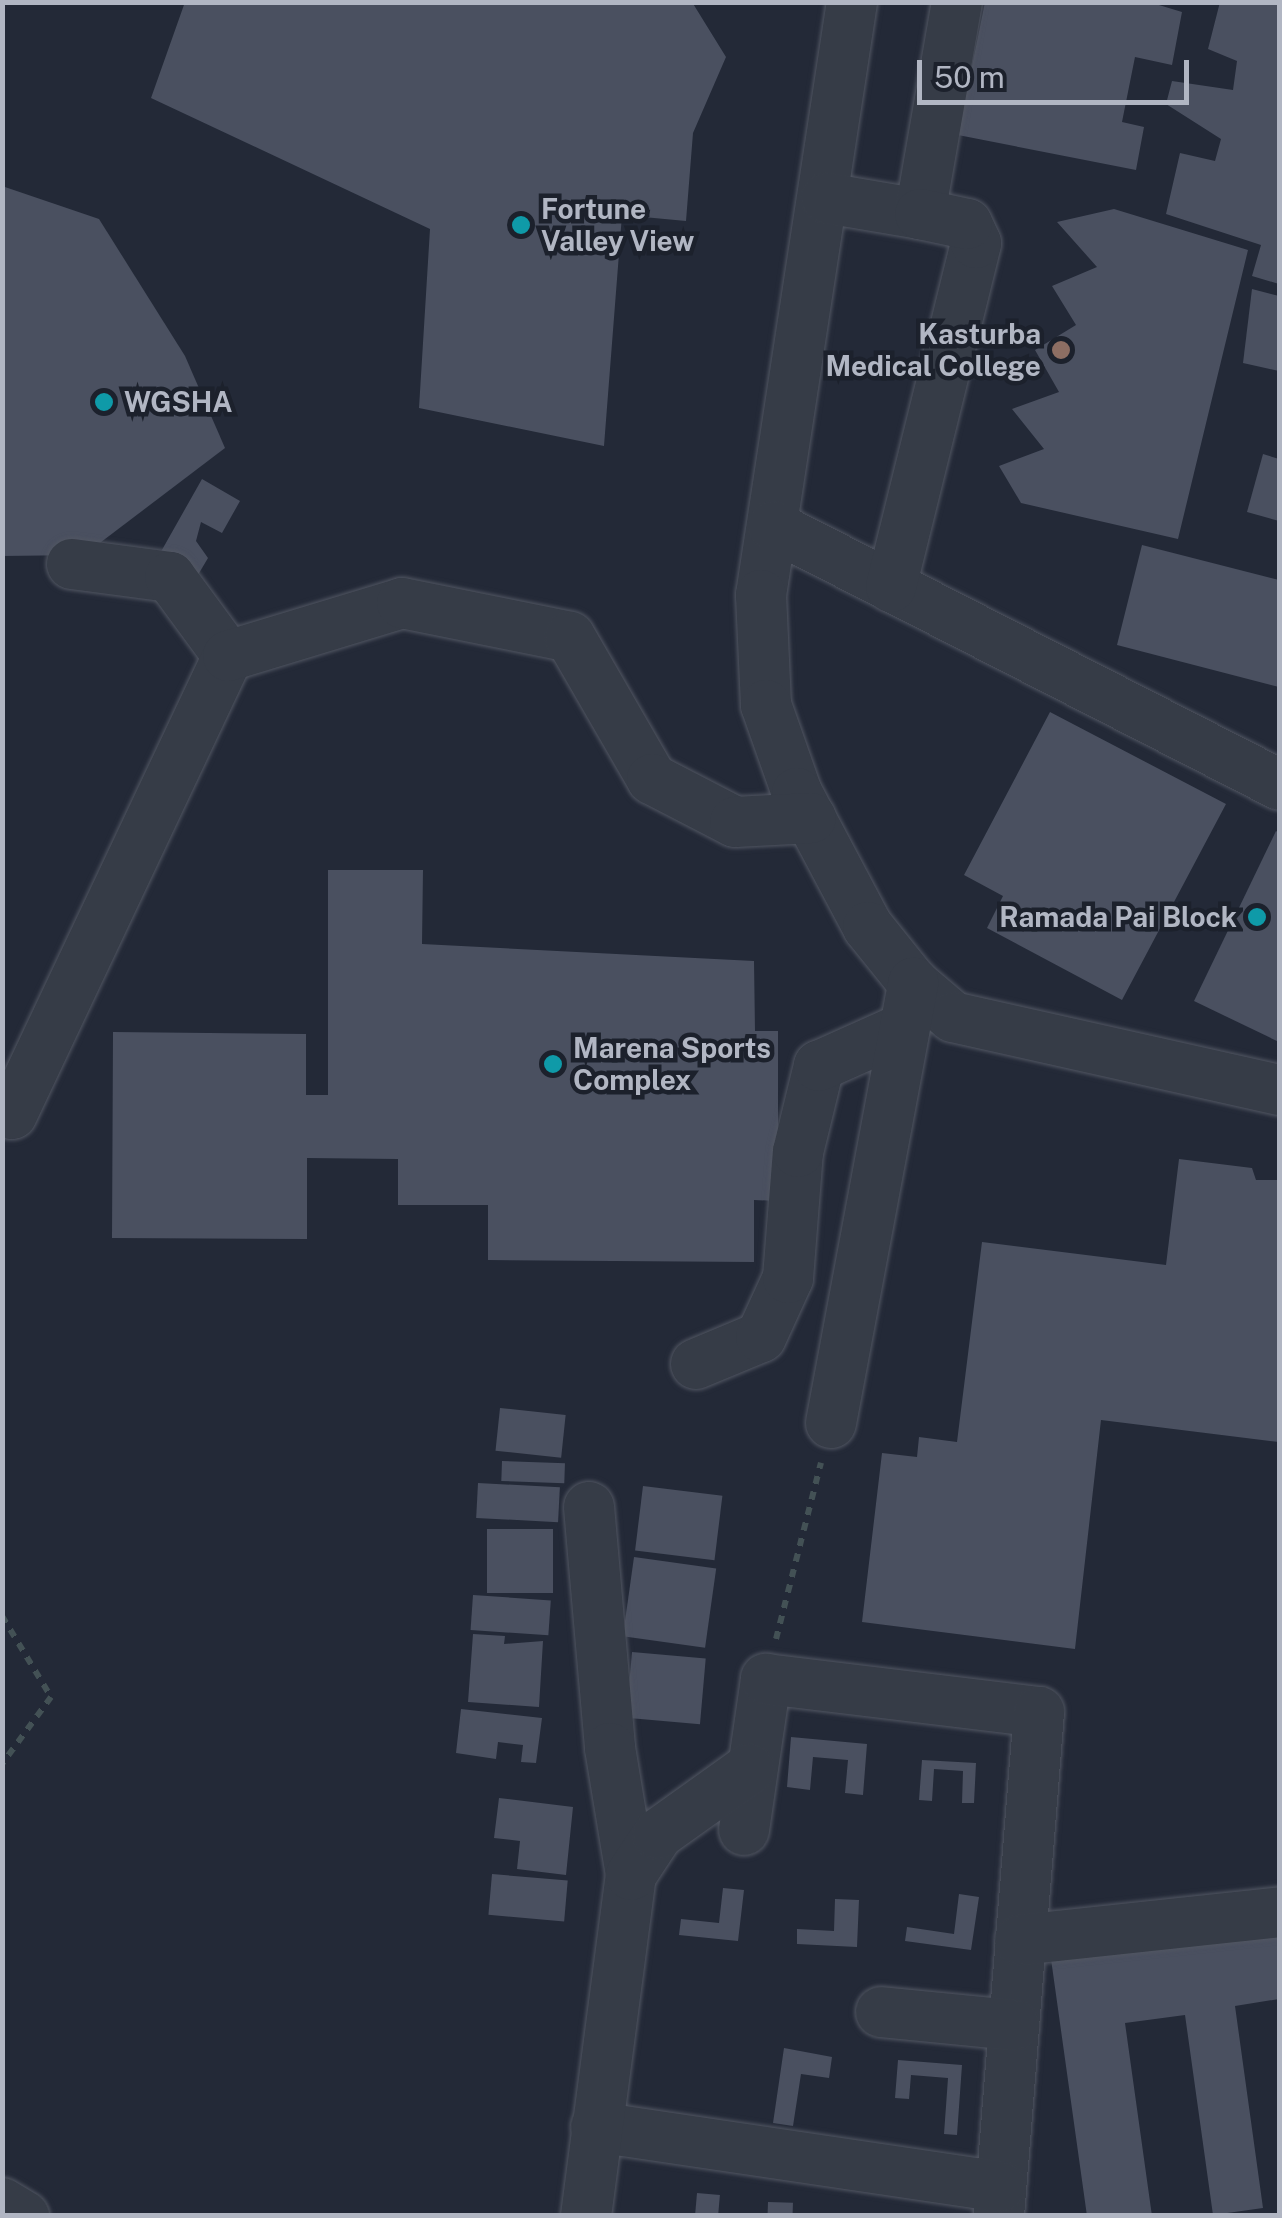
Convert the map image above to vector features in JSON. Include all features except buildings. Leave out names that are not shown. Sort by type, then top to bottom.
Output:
[{"type":"street","points":[[831,1422],[908,1006],[811,818],[766,705],[761,595],[826,198],[852,2]]},
{"type":"street","points":[[920,214],[957,2]]},
{"type":"street","points":[[826,198],[966,224],[976,243],[891,586]]},
{"type":"street","points":[[773,526],[1280,785]]},
{"type":"street","points":[[72,564],[170,577],[228,656]]},
{"type":"street","points":[[2,1112],[12,1114],[228,656],[402,603],[570,636],[652,779],[735,822],[811,818]]},
{"type":"street","points":[[696,1364],[762,1337],[788,1278],[798,1152],[819,1066],[908,1006],[1280,1090]]},
{"type":"street","points":[[586,2216],[631,1875],[610,1748],[589,1507]]},
{"type":"street","points":[[596,2127],[1000,2201],[1039,1712],[766,1679],[749,1769],[744,1830]]},
{"type":"street","points":[[631,1875],[658,1834],[749,1769]]},
{"type":"street","points":[[1020,1940],[1280,1912]]},
{"type":"street","points":[[881,2012],[1014,2025]]},
{"type":"street","points":[[2,2203],[24,2216]]},
{"type":"path","points":[[766,1679],[831,1422]]},
{"type":"path","points":[[2,1616],[50,1696],[2,1764]]},
{"type":"place","name":"Fortune Valley View","points":[[521,225]]},
{"type":"place","name":"Kasturba Medical College","points":[[1061,350]]},
{"type":"place","name":"WGSHA","points":[[104,402]]},
{"type":"place","name":"Ramada Pai Block","points":[[1257,917]]},
{"type":"place","name":"Marena Sports Complex","points":[[553,1064]]}]
